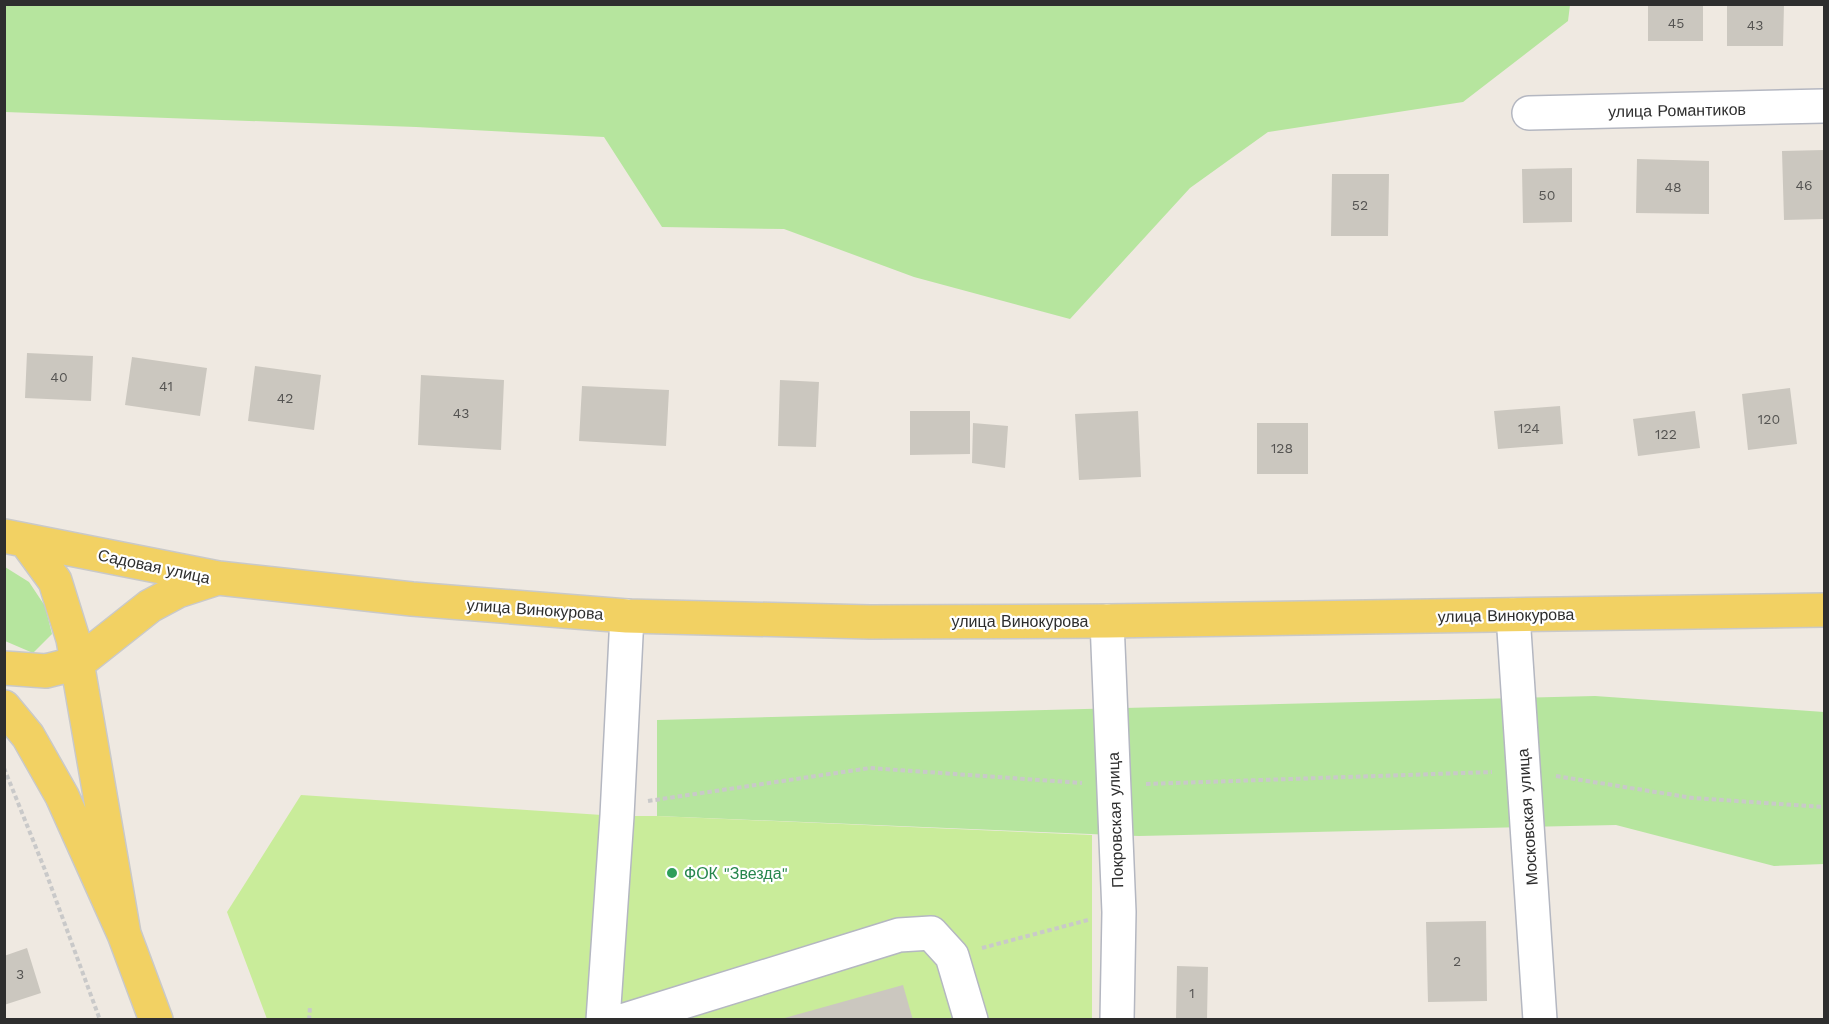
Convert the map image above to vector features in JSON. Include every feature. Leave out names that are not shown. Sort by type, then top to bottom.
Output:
[{"type":"main road","name":"Садовая улица","points":[[15,538],[218,578]]},
{"type":"main road","points":[[15,538],[55,581],[73,639],[124,934]]},
{"type":"main road","name":"Садовая улица","points":[[78,663],[150,606],[178,591],[218,578]]},
{"type":"main road","name":"улица Винокурова","points":[[218,578],[412,599],[627,616],[870,622],[1107,621],[1824,610]]},
{"type":"main road","points":[[4,668],[46,671],[78,663]]},
{"type":"main road","points":[[4,707],[28,736],[62,795],[124,934],[156,1020]]},
{"type":"street","name":"улица Романтиков","points":[[1529,113],[1824,106]]},
{"type":"street","name":"Московская улица","points":[[1513,615],[1540,1020]]},
{"type":"street","points":[[603,1020],[618,802],[627,616]]},
{"type":"street","name":"Покровская улица","points":[[1107,621],[1119,912],[1117,1020]]},
{"type":"street","points":[[625,1020],[899,934],[931,933],[952,956],[971,1020]]},
{"type":"path","points":[[4,768],[45,870],[100,1020]]},
{"type":"path","points":[[618,802],[657,801],[870,768],[1114,785],[1524,770],[1693,798],[1824,807]]},
{"type":"path","points":[[952,956],[1119,912]]},
{"type":"path","points":[[309,1020],[310,1007]]},
{"type":"green space","points":[[5,4],[1570,5],[1568,21],[1463,102],[1268,132],[1190,188],[1070,319],[914,277],[784,229],[662,227],[604,137],[416,127],[5,112]]},
{"type":"green space","points":[[5,567],[29,582],[45,606],[52,634],[33,653],[5,641]]},
{"type":"green space","points":[[1595,696],[1824,712],[1824,864],[1774,866],[1616,825],[1139,836],[657,816],[657,720]]},
{"type":"green space","name":"ФОК \"Звезда\"","points":[[301,795],[617,816],[1092,835],[1092,1019],[267,1019],[227,912]]},
{"type":"building","points":[[1648,4],[1703,4],[1703,41],[1648,41]]},
{"type":"building","points":[[1727,4],[1784,4],[1783,46],[1727,46]]},
{"type":"building","points":[[1824,150],[1824,219],[1784,220],[1782,151]]},
{"type":"building","points":[[1637,159],[1709,161],[1709,214],[1636,213]]},
{"type":"building","points":[[1572,168],[1572,222],[1523,223],[1522,169]]},
{"type":"building","points":[[1332,174],[1389,174],[1388,236],[1331,236]]},
{"type":"building","points":[[27,353],[93,356],[91,401],[25,398]]},
{"type":"building","points":[[132,357],[207,368],[200,416],[125,405]]},
{"type":"building","points":[[255,366],[321,375],[314,430],[248,421]]},
{"type":"building","points":[[421,375],[504,380],[501,450],[418,445]]},
{"type":"building","points":[[780,380],[819,382],[816,447],[778,446]]},
{"type":"building","points":[[582,386],[669,390],[666,446],[579,441]]},
{"type":"building","points":[[1790,388],[1797,444],[1748,450],[1742,394]]},
{"type":"building","points":[[1560,406],[1563,444],[1498,449],[1494,411]]},
{"type":"building","points":[[910,411],[970,411],[970,454],[910,455]]},
{"type":"building","points":[[1138,411],[1141,477],[1079,480],[1075,414]]},
{"type":"building","points":[[1695,411],[1700,448],[1638,456],[1633,419]]},
{"type":"building","points":[[973,423],[1008,426],[1005,468],[972,463]]},
{"type":"building","points":[[1257,423],[1308,423],[1308,474],[1257,474]]},
{"type":"building","points":[[1486,921],[1487,1001],[1428,1002],[1426,922]]},
{"type":"building","points":[[27,948],[41,993],[4,1005],[4,956]]},
{"type":"building","points":[[1177,966],[1208,967],[1207,1019],[1176,1019]]},
{"type":"building","points":[[903,985],[913,1020],[781,1020],[781,1019]]},
{"type":"place","name":"ФОК \"Звезда\"","points":[[672,873]]}]
